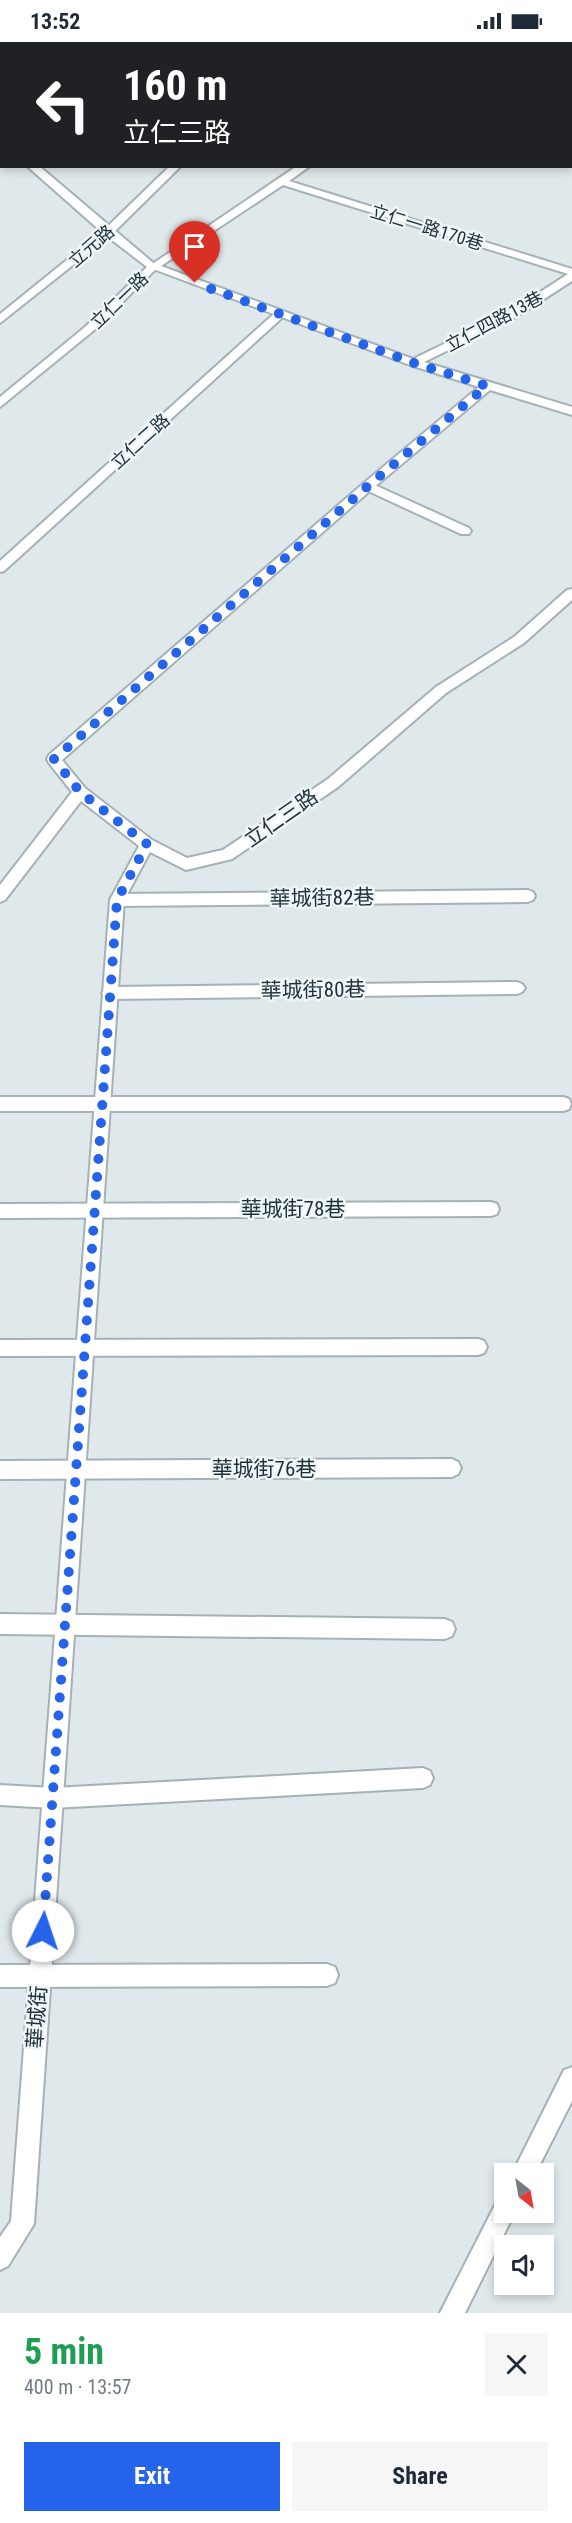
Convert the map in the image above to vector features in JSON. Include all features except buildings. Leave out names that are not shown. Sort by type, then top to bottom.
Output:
[{"type":"street","points":[[34,168],[108,232],[153,267],[414,363],[572,411]]},
{"type":"street","name":"立元路","points":[[0,320],[108,232],[175,168]]},
{"type":"street","name":"立仁一路","points":[[0,403],[89,329],[153,267],[302,168]]},
{"type":"street","name":"立仁一路170巷","points":[[282,182],[572,274]]},
{"type":"street","name":"立仁四路13巷","points":[[414,363],[512,315],[572,274]]},
{"type":"street","name":"立仁二路","points":[[0,568],[280,314]]},
{"type":"street","points":[[465,531],[368,486],[487,386]]},
{"type":"street","name":"立仁三路","points":[[368,486],[54,759],[80,792],[147,844],[186,864],[227,855],[333,783],[441,690],[519,640],[572,593]]},
{"type":"street","points":[[0,896],[80,792]]},
{"type":"street","name":"華城街","points":[[0,2258],[22,2224],[117,900],[147,844]]},
{"type":"street","name":"華城街82巷","points":[[117,900],[528,896]]},
{"type":"street","name":"華城街80巷","points":[[110,993],[517,988]]},
{"type":"street","points":[[0,1104],[563,1104]]},
{"type":"street","name":"華城街78巷","points":[[0,1211],[491,1209]]},
{"type":"street","points":[[0,1348],[478,1347]]},
{"type":"street","name":"華城街76巷","points":[[0,1470],[453,1468]]},
{"type":"street","points":[[0,1624],[445,1629]]},
{"type":"street","points":[[0,1795],[53,1797],[423,1778]]},
{"type":"street","points":[[0,1976],[327,1975]]},
{"type":"street","points":[[529,2163],[572,2078]]},
{"type":"street","points":[[452,2313],[498,2223]]},
{"type":"route","points":[[43,1931],[117,900],[147,844],[80,792],[54,759],[368,486],[487,386],[414,363],[195,283]]}]
